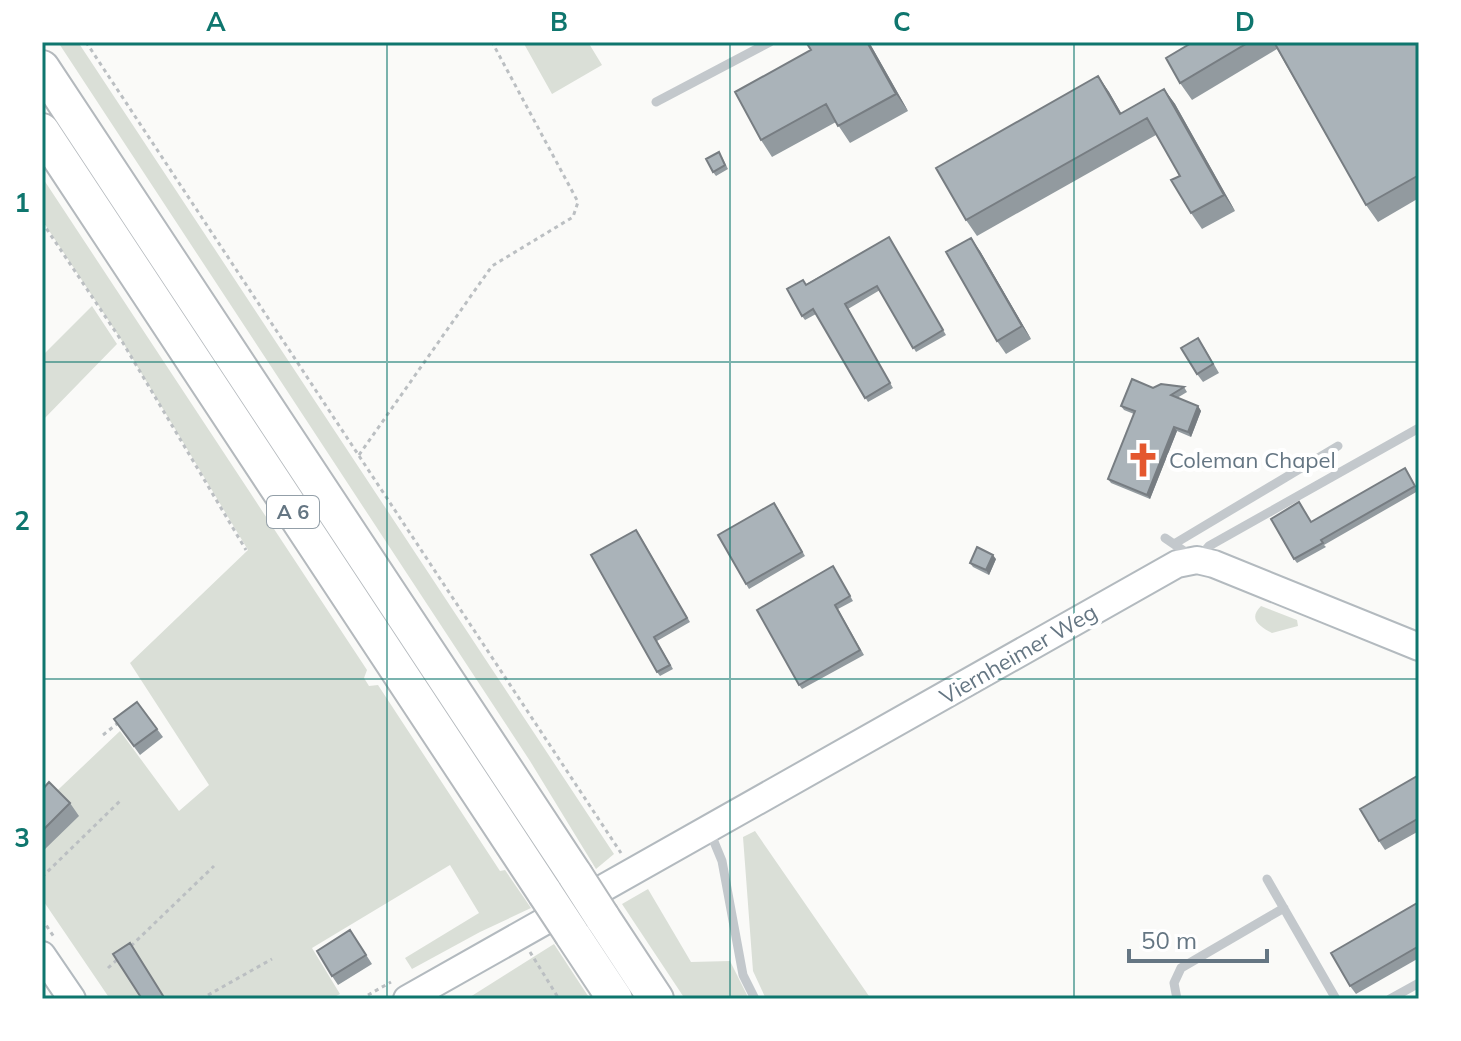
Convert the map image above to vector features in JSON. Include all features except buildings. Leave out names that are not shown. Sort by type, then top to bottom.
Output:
[{"type":"highway","name":"A 6","points":[[42,68],[656,999]]},
{"type":"highway","name":"A 6","points":[[42,131],[615,999]]},
{"type":"street","points":[[1197,560],[1214,564],[1419,647]]},
{"type":"street","name":"Viernheimer Weg","points":[[401,989],[519,936],[1177,564],[1197,560]]},
{"type":"street","points":[[42,955],[72,999]]},
{"type":"lane","points":[[656,102],[770,42]]},
{"type":"lane","points":[[1165,538],[1197,560],[1209,546],[1419,428]]},
{"type":"lane","points":[[1174,544],[1338,446]]},
{"type":"lane","points":[[708,829],[722,861],[743,975],[755,999]]},
{"type":"lane","points":[[1267,879],[1336,999]]},
{"type":"lane","points":[[1177,999],[1174,983],[1181,968],[1284,908]]},
{"type":"lane","points":[[1390,999],[1419,983]]},
{"type":"path","points":[[86,42],[633,871]]},
{"type":"path","points":[[359,455],[492,266],[573,217],[578,202],[492,42]]},
{"type":"path","points":[[42,222],[123,343],[246,550]]},
{"type":"path","points":[[103,735],[122,720]]},
{"type":"path","points":[[42,877],[120,801]]},
{"type":"path","points":[[129,947],[214,866]]},
{"type":"path","points":[[519,936],[559,999]]},
{"type":"path","points":[[108,968],[119,958]]},
{"type":"path","points":[[201,999],[272,959]]},
{"type":"path","points":[[361,999],[401,989]]},
{"type":"shaded area","points":[[58,42],[78,42],[614,854],[596,869],[530,761]]},
{"type":"shaded area","points":[[523,42],[588,42],[602,65],[552,94]]},
{"type":"shaded area","points":[[42,177],[367,670],[364,678],[369,686],[378,685],[500,871],[505,870],[531,908],[412,969],[405,958],[479,913],[450,865],[312,948],[340,994],[331,999],[110,999],[42,899],[42,805],[120,731],[179,811],[209,785],[130,663],[248,550],[122,341],[42,220]]},
{"type":"shaded area","points":[[92,306],[117,344],[42,421],[42,356]]},
{"type":"shaded area","points":[[1261,606],[1297,620],[1298,626],[1272,633],[1259,625],[1255,618]]},
{"type":"shaded area","points":[[755,831],[871,999],[766,999],[753,971],[743,837]]},
{"type":"shaded area","points":[[648,889],[691,962],[730,961],[749,999],[685,999],[622,904]]},
{"type":"shaded area","points":[[554,944],[590,999],[466,999],[470,997]]},
{"type":"place","name":"Coleman Chapel","points":[[1143,460]]}]
